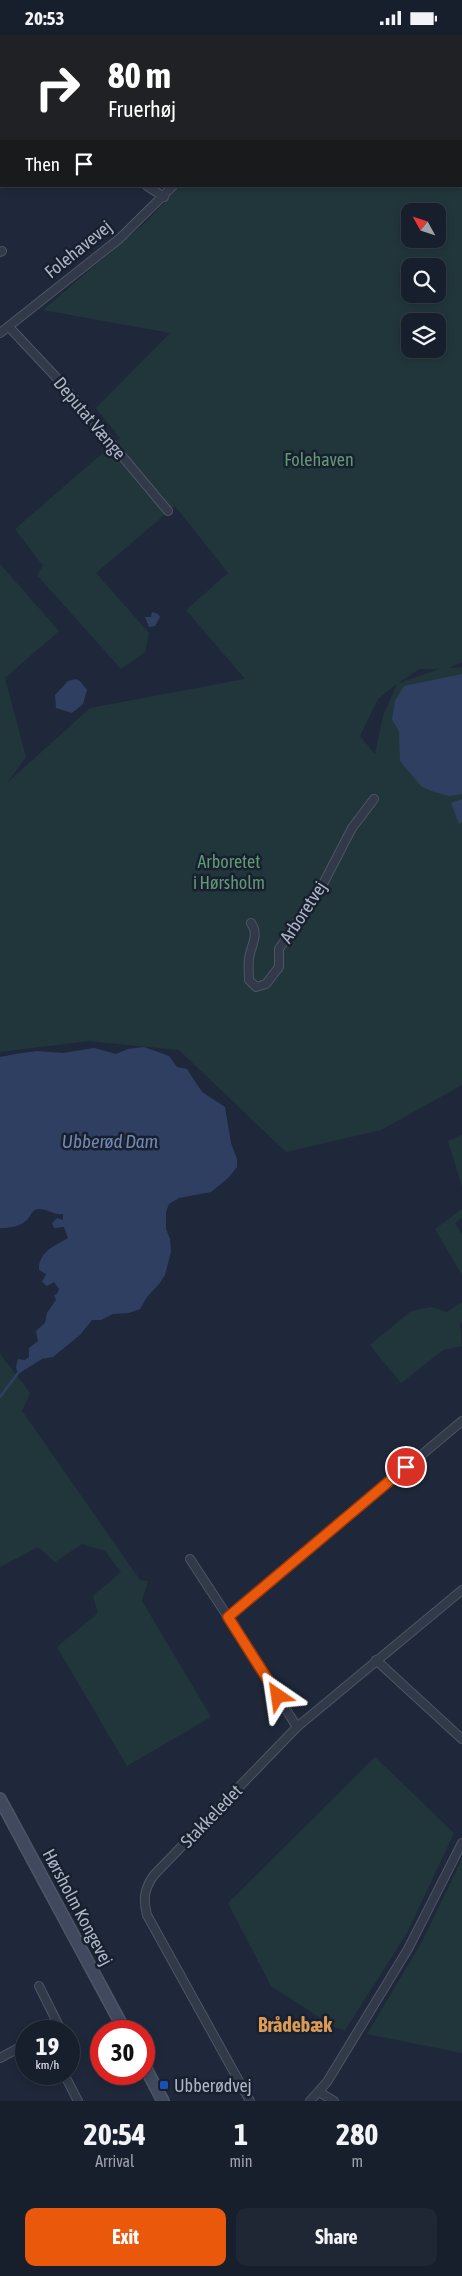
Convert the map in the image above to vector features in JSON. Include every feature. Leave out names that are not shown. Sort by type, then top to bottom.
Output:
[{"type":"main road","name":"Hørsholm Kongevej","points":[[0,1799],[119,2020]]},
{"type":"main road","points":[[155,2085],[163,2101]]},
{"type":"street","points":[[149,187],[164,197]]},
{"type":"street","name":"Folehavevej","points":[[0,333],[119,239],[172,187]]},
{"type":"street","points":[[68,279],[75,286]]},
{"type":"street","name":"Deputat Vænge","points":[[8,327],[55,376],[168,511]]},
{"type":"street","name":"Arboretvej","points":[[251,923],[255,928],[254,941],[249,957],[249,980],[252,985],[259,987],[266,983],[279,967],[279,949],[322,886],[352,828],[374,799]]},
{"type":"street","points":[[228,1617],[462,1421]]},
{"type":"street","points":[[190,1559],[298,1727]]},
{"type":"street","name":"Stakkeledet","points":[[250,2101],[147,1915],[144,1903],[145,1890],[154,1875],[298,1727],[462,1590]]},
{"type":"street","points":[[376,1660],[462,1739]]},
{"type":"street","points":[[310,2101],[319,2092],[408,1949],[462,1843]]},
{"type":"street","points":[[39,1987],[56,2020]]},
{"type":"street","points":[[0,2057],[15,2050]]},
{"type":"street","points":[[70,2085],[78,2101]]},
{"type":"street","points":[[319,2092],[334,2101]]},
{"type":"green space","points":[[179,187],[462,187],[462,662],[449,668],[462,667],[462,1085],[381,1130],[286,1152],[179,1050],[89,1041],[0,1052],[0,564],[59,631],[5,678],[26,757],[7,783],[90,708],[245,679],[186,610],[228,573],[175,506],[96,573],[149,633],[145,652],[121,669],[37,575],[43,566],[15,529],[120,438],[96,408],[170,333],[43,310],[147,221]],"holes":[[[419,669],[440,669],[399,683],[401,681]],[[397,684],[383,716],[375,754],[360,736],[378,699]]]},
{"type":"green space","points":[[462,1135],[462,1187],[448,1141]]},
{"type":"green space","points":[[462,1209],[462,1218],[455,1223],[462,1235],[462,1275],[435,1229]]},
{"type":"green space","points":[[462,1302],[462,1322],[460,1324],[462,1346],[443,1350],[401,1383],[370,1345],[411,1311],[432,1307],[447,1312]]},
{"type":"green space","points":[[0,1354],[30,1393],[22,1411],[140,1580],[148,1581],[142,1601],[211,1717],[127,1766],[57,1647],[98,1613],[93,1596],[121,1572],[105,1551],[82,1544],[55,1562],[38,1547],[0,1567]]},
{"type":"green space","points":[[375,1757],[454,1833],[407,1933],[345,2030],[336,2028],[271,1986],[228,1903]]},
{"type":"green space","points":[[462,1859],[462,2053],[367,2034],[423,1940]]},
{"type":"water","points":[[152,612],[160,617],[155,626],[149,627],[145,617],[151,617]]},
{"type":"water","points":[[462,674],[462,794],[449,796],[421,786],[400,761],[399,731],[392,720],[395,701],[404,686]]},
{"type":"water","points":[[76,679],[87,690],[83,704],[72,713],[56,708],[55,695],[68,681]]},
{"type":"water","points":[[462,799],[462,822],[459,824],[451,803]]},
{"type":"water","name":"Ubberød Dam","points":[[144,1047],[169,1056],[177,1067],[187,1069],[202,1092],[225,1107],[231,1143],[237,1159],[237,1167],[228,1178],[211,1192],[179,1198],[169,1204],[166,1212],[166,1229],[170,1239],[171,1252],[165,1275],[140,1309],[129,1313],[113,1314],[101,1320],[92,1320],[80,1335],[53,1357],[42,1359],[18,1374],[16,1367],[18,1359],[25,1360],[29,1357],[29,1348],[38,1341],[36,1331],[45,1323],[47,1313],[56,1300],[54,1295],[57,1294],[59,1289],[54,1282],[47,1286],[42,1282],[46,1274],[39,1270],[41,1258],[53,1246],[68,1238],[64,1227],[54,1228],[52,1223],[57,1218],[63,1220],[63,1214],[56,1214],[41,1209],[34,1211],[27,1220],[18,1226],[0,1228],[0,1057],[37,1051],[63,1053],[94,1048],[116,1054],[128,1049]]},
{"type":"waterway","points":[[0,1397],[18,1373]]},
{"type":"place","name":"Ubberødvej","points":[[164,2085]]},
{"type":"district","name":"Brådebæk","points":[[295,2024]]},
{"type":"route","points":[[278,1696],[228,1617],[406,1467]]},
{"type":"park label","name":"Folehaven","points":[[319,459]]},
{"type":"park label","name":"Arboretet i Hørsholm","points":[[229,872]]}]
